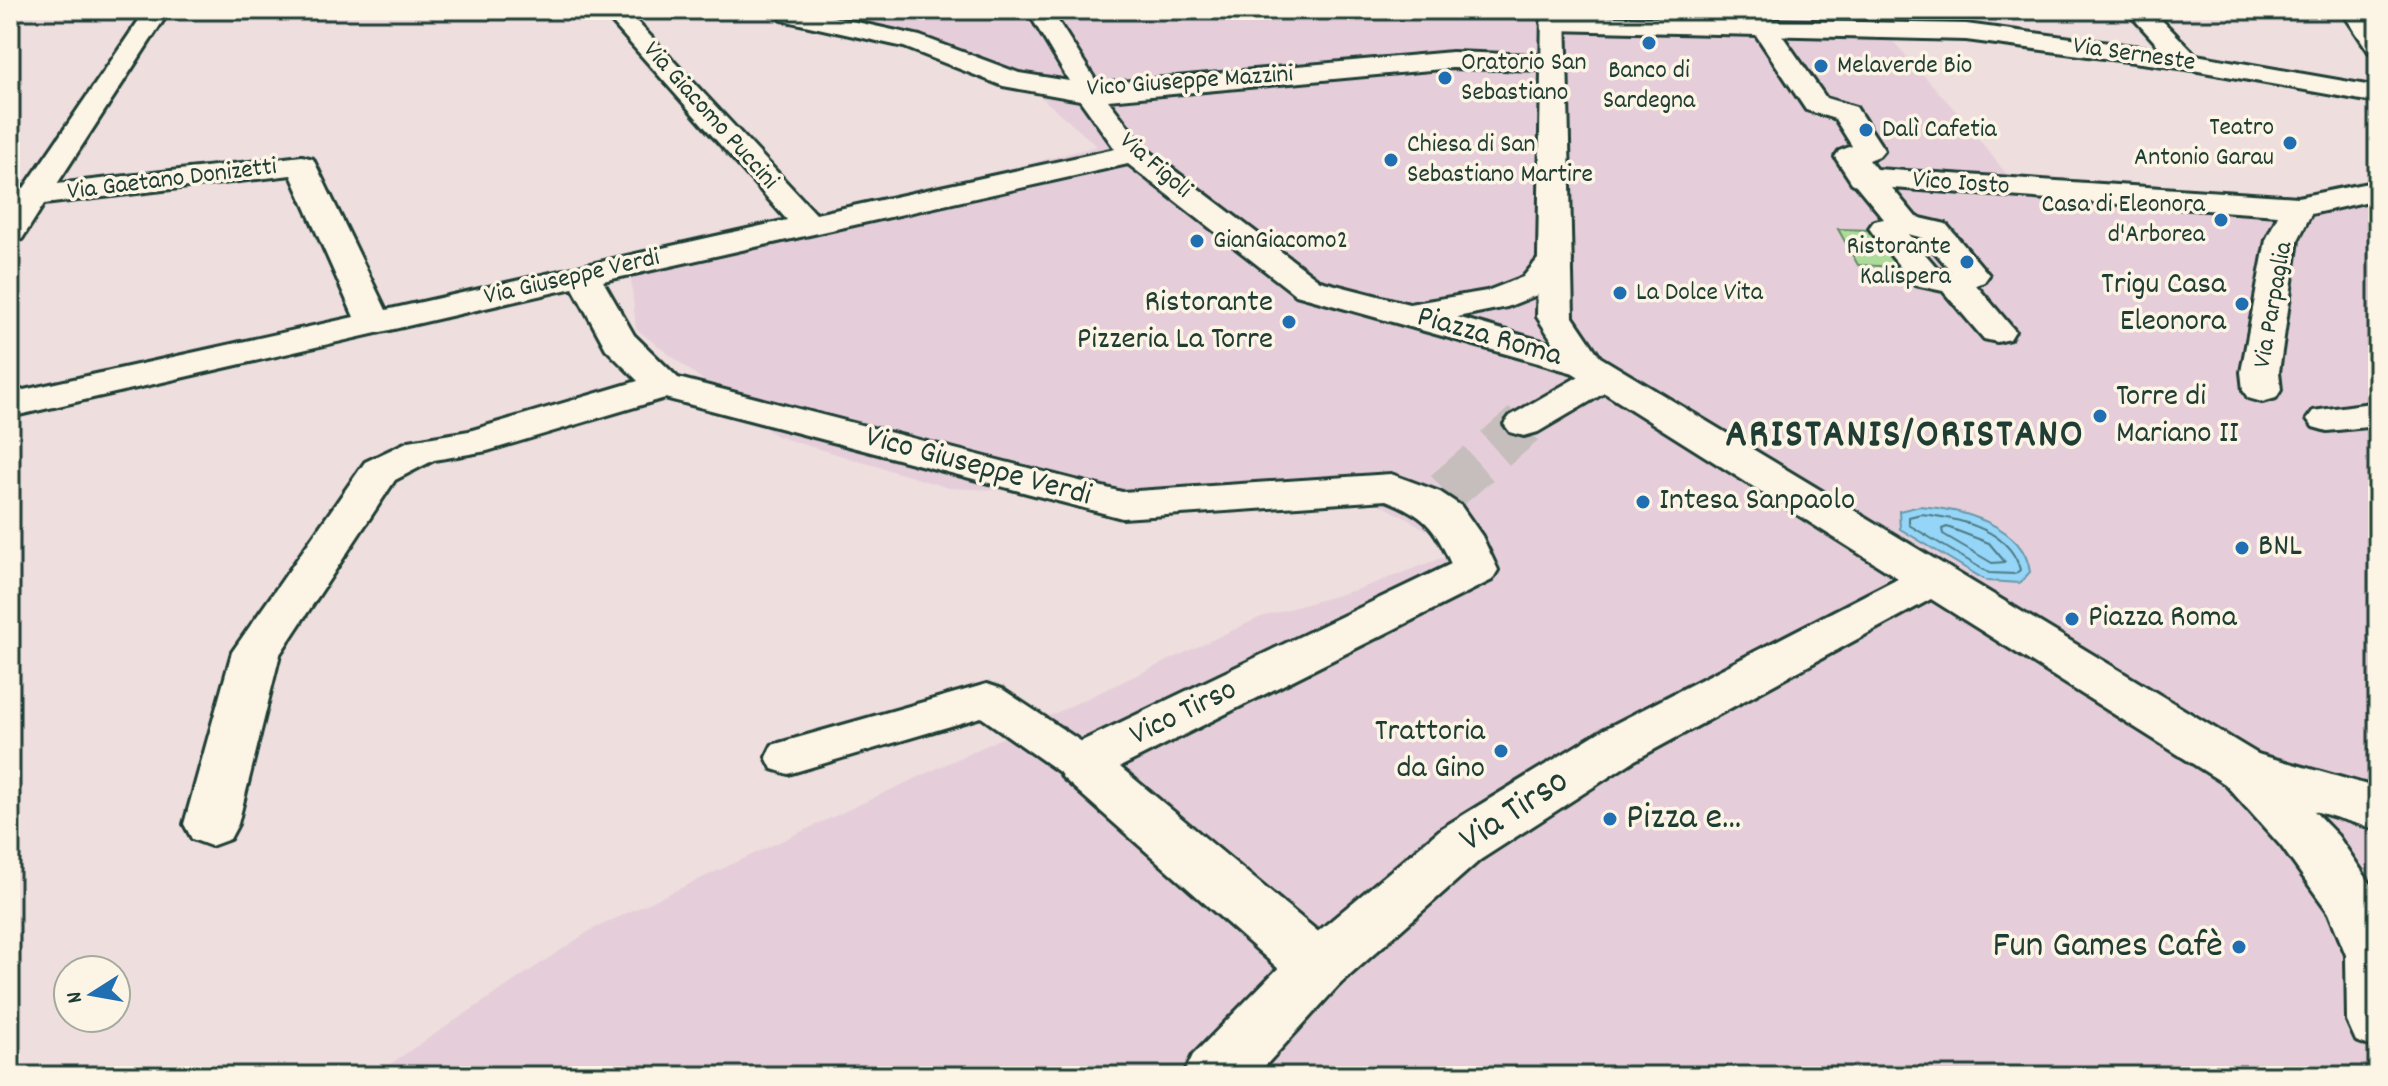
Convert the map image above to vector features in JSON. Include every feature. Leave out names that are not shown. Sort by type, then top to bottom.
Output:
[{"type":"street","points":[[10,232],[21,198],[158,10]]},
{"type":"street","name":"Via Giacomo Puccini","points":[[613,10],[807,223]]},
{"type":"street","name":"Via Figoli","points":[[1039,10],[1089,93],[1134,154],[1308,288]]},
{"type":"street","points":[[2138,10],[2187,61]]},
{"type":"street","points":[[2353,10],[2378,47]]},
{"type":"street","name":"Vico Giuseppe Mazzini","points":[[791,15],[911,41],[1013,80],[1089,93],[1452,60],[1552,62]]},
{"type":"street","points":[[1554,16],[1555,260]]},
{"type":"street","name":"Via Serneste","points":[[1554,16],[1760,18],[1966,32],[2187,61],[2378,95]]},
{"type":"street","points":[[1760,18],[1816,104],[1846,113],[1869,150],[1856,167],[1905,224],[1934,231],[1972,275],[1954,282],[1997,331]]},
{"type":"street","name":"Via Giuseppe Verdi","points":[[10,405],[375,325],[807,223],[1134,154]]},
{"type":"street","name":"Via Gaetano Donizetti","points":[[21,198],[302,165],[375,325]]},
{"type":"street","name":"Vico Iosto","points":[[1856,167],[2298,207]]},
{"type":"street","name":"Via Parpaglia","points":[[2262,390],[2260,372],[2282,240],[2298,207],[2378,190]]},
{"type":"street","name":"Piazza Roma","points":[[1392,311],[1438,310],[1495,300],[1535,284],[1555,260]]},
{"type":"street","name":"Piazza Roma","points":[[1555,260],[1555,317],[1564,335],[1596,371]]},
{"type":"street","points":[[211,824],[256,652],[380,471],[423,450],[473,442],[664,386],[619,341],[583,276]]},
{"type":"street","name":"Piazza Roma","points":[[1308,288],[1534,348],[1596,371],[2243,770],[2304,832],[2335,870],[2377,977]]},
{"type":"street","name":"Piazza Roma","points":[[1524,424],[1596,371]]},
{"type":"street","name":"Vico Giuseppe Verdi","points":[[664,386],[1122,505],[1391,487],[1438,497]]},
{"type":"street","points":[[2327,419],[2378,414]]},
{"type":"street","name":"Vico Tirso","points":[[1318,967],[1081,764],[1476,570],[1457,526],[1438,497]]},
{"type":"street","name":"Via Tirso","points":[[1215,1076],[1318,967],[1461,844],[1617,746],[1933,579]]},
{"type":"street","name":"Piazza Roma","points":[[2243,770],[2378,809]]},
{"type":"lane","points":[[788,757],[987,700],[1081,764]]},
{"type":"shaded area","points":[[852,10],[1875,10],[1892,40],[1962,118],[2016,186],[2233,202],[2378,194],[2378,1076],[372,1076],[591,930],[1261,617],[1359,589],[1463,550],[1380,504],[1264,486],[1136,496],[949,488],[776,436],[636,329],[630,268],[1097,146],[1026,84],[855,18]]},
{"type":"green space","points":[[1838,229],[1874,230],[1898,267],[1858,265]]},
{"type":"water","points":[[1920,506],[1970,516],[2003,531],[2016,542],[2030,572],[2020,583],[1987,581],[1900,529],[1899,511]]},
{"type":"tunnel","points":[[1445,492],[1524,424]]},
{"type":"place","name":"Banco di Sardegna","points":[[1649,43]]},
{"type":"place","name":"Melaverde Bio","points":[[1821,66]]},
{"type":"place","name":"Oratorio San Sebastiano","points":[[1445,78]]},
{"type":"place","name":"Dalì Cafetia","points":[[1866,130]]},
{"type":"place","name":"Teatro Antonio Garau","points":[[2290,143]]},
{"type":"place","name":"Chiesa di San Sebastiano Martire","points":[[1391,160]]},
{"type":"place","name":"Casa di Eleonora d'Arborea","points":[[2221,220]]},
{"type":"place","name":"GianGiacomo2","points":[[1197,241]]},
{"type":"place","name":"Ristorante Kalispera","points":[[1967,262]]},
{"type":"place","name":"La Dolce Vita","points":[[1620,293]]},
{"type":"place","name":"Trigu Casa Eleonora","points":[[2242,304]]},
{"type":"place","name":"Ristorante Pizzeria La Torre","points":[[1289,322]]},
{"type":"place","name":"Torre di Mariano II","points":[[2100,416]]},
{"type":"place","name":"Intesa Sanpaolo","points":[[1643,502]]},
{"type":"place","name":"BNL","points":[[2242,548]]},
{"type":"place","name":"Piazza Roma","points":[[2072,619]]},
{"type":"place","name":"Trattoria da Gino","points":[[1501,751]]},
{"type":"place","name":"Pizza e...","points":[[1610,819]]},
{"type":"place","name":"Fun Games Cafè","points":[[2239,947]]},
{"type":"district","name":"ARISTANIS/ORISTANO","points":[[1905,437]]}]
